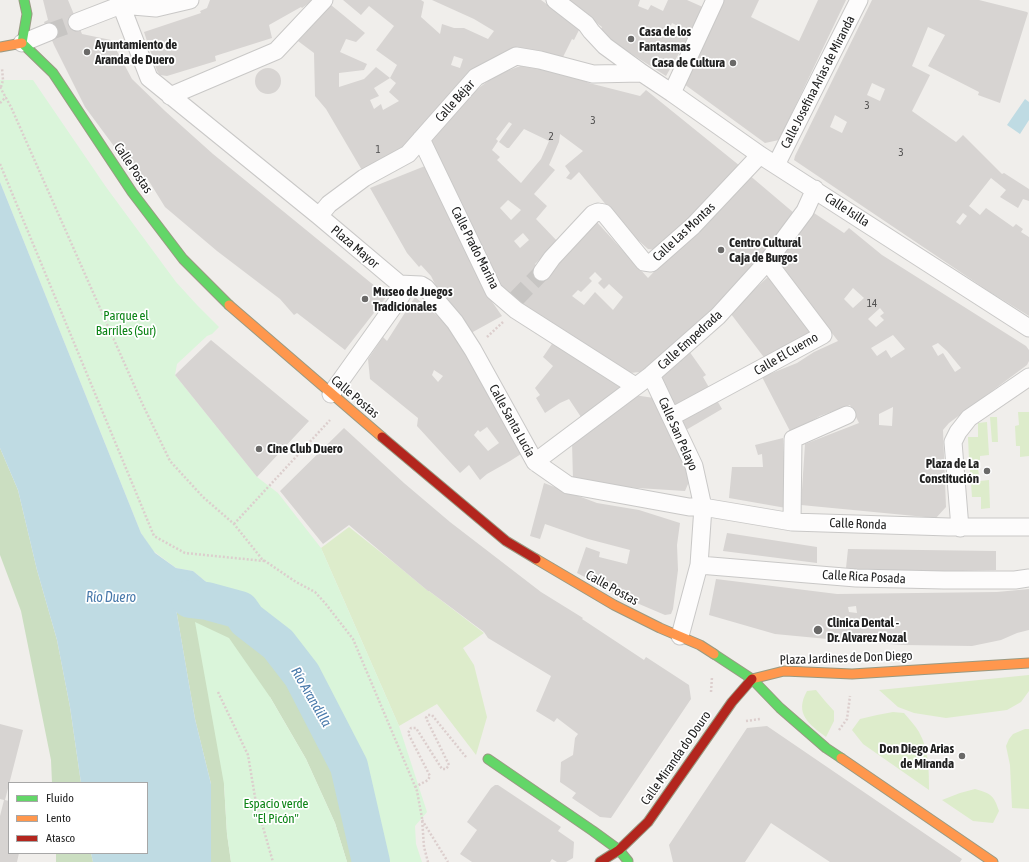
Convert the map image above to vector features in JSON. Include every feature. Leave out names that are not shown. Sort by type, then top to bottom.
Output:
[{"type":"street","points":[[19,43],[27,14],[24,0]]},
{"type":"street","points":[[77,22],[123,3],[156,8],[190,0]]},
{"type":"street","name":"Calle Isilla","points":[[555,0],[586,24],[605,46],[760,155],[1029,328]]},
{"type":"street","points":[[670,91],[715,0]]},
{"type":"street","name":"Calle Josefina Arias de Miranda","points":[[776,165],[859,0]]},
{"type":"street","points":[[170,96],[276,51],[323,1]]},
{"type":"street","name":"Plaza Mayor","points":[[123,3],[149,78],[319,216],[399,284]]},
{"type":"street","points":[[0,47],[19,43],[49,32]]},
{"type":"street","name":"Calle Postas","points":[[19,43],[53,73],[132,192],[183,259],[229,305],[331,394],[506,541],[614,606],[700,645],[752,679]]},
{"type":"street","name":"Calle Béjar","points":[[364,178],[408,154],[476,77],[516,56],[540,60],[593,74],[642,73]]},
{"type":"street","name":"Calle Prado Marina","points":[[421,139],[494,291],[635,386]]},
{"type":"street","name":"Calle Las Montas","points":[[542,272],[552,258],[593,214],[598,212],[604,213],[644,262],[651,263],[693,226],[760,155]]},
{"type":"street","name":"Plaza Mayor","points":[[319,216],[329,204],[364,178]]},
{"type":"street","name":"Calle Empedrada","points":[[535,462],[650,375],[718,316],[766,262],[805,211],[815,189]]},
{"type":"street","name":"Calle El Cuerno","points":[[671,417],[823,335],[773,269],[766,262]]},
{"type":"street","points":[[331,394],[401,296],[404,290],[399,284]]},
{"type":"street","name":"Calle Santa Lucía","points":[[399,284],[421,285],[426,288],[455,322],[473,350],[535,462],[568,485],[696,507]]},
{"type":"street","name":"Calle San Pelayo","points":[[650,375],[694,466],[699,565],[680,636]]},
{"type":"street","points":[[960,528],[953,442],[958,432],[969,418],[1029,377]]},
{"type":"street","points":[[792,522],[793,439],[847,415]]},
{"type":"street","name":"Calle Ronda","points":[[696,507],[792,522],[960,528],[1029,527]]},
{"type":"street","name":"Calle Rica Posada","points":[[699,565],[856,578],[1015,580],[1029,578]]},
{"type":"street","name":"Plaza Jardines de Don Diego","points":[[752,679],[784,671],[852,674],[1029,663]]},
{"type":"street","points":[[752,679],[780,708],[826,748],[982,859]]},
{"type":"street","name":"Calle Miranda do Douro","points":[[600,862],[619,850],[648,822],[732,702],[752,679]]},
{"type":"street","points":[[488,759],[619,850],[629,862]]},
{"type":"path","points":[[0,63],[3,80],[1,87],[142,403],[170,461],[203,497],[234,524],[265,561],[296,582],[315,592],[352,639],[417,791],[422,820],[424,847],[428,862]]},
{"type":"path","points":[[0,103],[6,96]]},
{"type":"path","points":[[0,164],[154,536],[185,553],[265,561]]},
{"type":"path","points":[[473,350],[516,305]]},
{"type":"path","points":[[234,524],[261,493],[333,417]]},
{"type":"path","points":[[700,645],[711,672],[712,688],[710,696]]},
{"type":"path","points":[[218,692],[248,755],[256,803],[273,862]]},
{"type":"path","points":[[835,735],[848,719],[850,694]]},
{"type":"path","points":[[415,787],[428,780],[430,776],[408,733],[411,728],[416,728],[442,769],[446,769],[449,765],[426,718],[428,715],[432,715],[467,758]]},
{"type":"path","points":[[422,820],[448,862]]},
{"type":"green space","name":"Parque el Barriles (Sur)","points":[[0,80],[33,80],[106,187],[176,282],[219,327],[177,364],[175,375],[257,477],[278,493],[321,548],[399,726],[427,812],[415,826],[416,844],[422,862],[371,862],[350,772],[306,683],[288,658],[240,610],[193,571],[176,568],[152,550],[141,533],[0,182]]},
{"type":"green space","points":[[1018,412],[1029,412],[1029,456],[1020,457],[1020,446],[1016,446],[1015,426],[1019,425]]},
{"type":"green space","points":[[990,417],[997,417],[998,442],[992,442]]},
{"type":"green space","points":[[987,422],[989,455],[980,456],[980,460],[969,460],[968,437],[978,437],[978,423]]},
{"type":"green space","points":[[0,448],[18,490],[37,570],[57,640],[70,707],[81,782],[52,782],[51,760],[21,611],[0,555]]},
{"type":"green space","points":[[978,469],[980,481],[989,480],[990,508],[981,509],[981,497],[972,497],[970,470]]},
{"type":"green space","points":[[349,527],[428,591],[484,633],[463,648],[474,665],[487,717],[476,755],[437,704],[399,726],[321,548]]},
{"type":"green space","points":[[174,597],[231,615],[240,610],[247,620],[278,644],[302,675],[349,766],[371,862],[347,862],[335,823],[306,759],[270,697],[224,784],[227,834],[231,862],[211,862],[211,784],[195,719]]},
{"type":"green space","name":"Espacio verde \"El Picón\"","points":[[195,622],[229,638],[270,697],[306,759],[335,823],[347,862],[231,862],[227,834],[224,784]]},
{"type":"green space","points":[[1029,675],[1029,691],[1021,702],[1007,710],[946,718],[914,713],[898,707],[879,690]]},
{"type":"green space","points":[[816,690],[834,711],[834,721],[826,737],[809,723],[803,712],[803,699],[807,691]]},
{"type":"green space","points":[[893,712],[904,713],[919,732],[927,753],[929,790],[863,744],[852,730],[860,719]]},
{"type":"green space","points":[[1029,729],[1029,809],[1012,808],[1010,765],[1006,746],[1013,734]]},
{"type":"green space","points":[[975,789],[988,794],[995,801],[999,811],[993,823],[973,821],[942,800]]},
{"type":"green space","points":[[56,854],[91,854],[93,862],[56,862]]},
{"type":"water","points":[[1025,99],[1029,102],[1029,120],[1020,134],[1007,125]]},
{"type":"water","name":"Río Duero","points":[[0,182],[141,533],[155,553],[176,568],[193,571],[240,610],[231,615],[174,597],[195,719],[211,784],[211,862],[93,862],[91,854],[148,854],[148,782],[81,782],[70,707],[57,640],[37,570],[18,490],[0,448]]},
{"type":"building","points":[[43,0],[68,0],[82,34],[111,40],[132,79],[165,111],[213,154],[387,296],[345,350],[297,313],[294,315],[280,299],[217,251],[165,207],[147,178],[142,184],[135,177],[138,172],[119,153],[85,107],[44,22],[48,20]]},
{"type":"building","points":[[210,0],[313,0],[302,8],[301,7],[269,25],[272,38],[215,56],[216,61],[167,76],[160,75],[157,71],[144,32],[201,13],[200,11],[207,8]]},
{"type":"building","points":[[343,0],[421,0],[424,2],[421,17],[440,34],[442,24],[454,28],[464,28],[488,39],[494,31],[474,19],[432,0],[541,0],[580,28],[574,40],[572,39],[560,63],[517,50],[403,147],[363,172],[326,109],[315,96],[314,53],[298,41],[331,5],[365,33],[356,42],[346,39],[340,52],[367,64],[364,70],[339,73],[339,87],[364,79],[376,67],[390,78],[397,65],[376,50],[394,26],[369,6],[361,15]],"holes":[[[454,56],[463,59],[460,68],[451,65]],[[390,78],[396,83],[389,92],[399,101],[383,110],[381,104],[374,109],[370,100],[379,96],[374,88]]]},
{"type":"building","name":"Casa de los Fantasmas","points":[[565,0],[640,0],[638,6],[648,10],[651,5],[663,11],[668,0],[687,0],[705,8],[666,76],[599,33],[602,27]],"holes":[[[672,23],[680,27],[675,37],[668,33]]]},
{"type":"building","name":"Casa de Cultura","points":[[723,0],[759,0],[751,17],[799,41],[818,0],[846,0],[779,140],[765,143],[684,84]]},
{"type":"building","points":[[872,0],[979,0],[1027,12],[1028,13],[1000,103],[978,95],[979,92],[928,66],[945,35],[928,27],[912,66],[930,75],[912,111],[956,142],[963,135],[1002,174],[1004,173],[1029,189],[1029,201],[1023,199],[1018,208],[1000,197],[1006,190],[991,178],[969,206],[980,215],[986,208],[1013,227],[1016,224],[1023,229],[1021,232],[1029,237],[1029,316],[990,292],[794,160]],"holes":[[[872,83],[885,89],[880,101],[867,95]],[[835,115],[847,122],[842,133],[830,127]],[[963,213],[967,216],[960,225],[956,222]]]},
{"type":"building","points":[[523,65],[555,67],[589,83],[640,96],[646,90],[740,166],[727,181],[657,250],[648,249],[639,241],[638,242],[579,172],[571,180],[566,178],[570,173],[565,166],[583,151],[560,134],[559,142],[549,165],[555,170],[534,194],[547,206],[536,219],[558,242],[535,264],[544,274],[594,219],[648,278],[748,174],[794,213],[716,314],[640,372],[630,373],[566,337],[500,289],[426,140],[472,93],[496,75]],"holes":[[[509,122],[512,124],[499,142],[507,148],[509,148],[524,129],[549,141],[541,159],[521,183],[497,160],[500,157],[492,150],[498,141],[496,139]],[[508,200],[521,210],[511,220],[500,208]],[[523,233],[529,240],[520,248],[514,241]],[[595,272],[602,279],[598,283],[604,289],[609,284],[623,297],[613,310],[595,292],[584,305],[572,296],[578,290],[581,292],[592,281],[589,278]]]},
{"type":"building","points":[[268,68],[277,72],[281,81],[277,90],[268,94],[259,90],[255,81],[259,72]]},
{"type":"building","points":[[430,164],[486,293],[502,316],[471,333],[439,292],[431,276],[421,265],[419,267],[407,253],[370,188]]},
{"type":"building","points":[[814,213],[844,233],[849,228],[882,255],[1026,346],[1029,350],[1029,361],[1027,365],[949,423],[943,430],[946,507],[936,518],[801,505],[805,444],[859,423],[850,405],[820,416],[791,433],[762,377],[797,363],[814,352],[838,341],[777,261]],"holes":[[[853,288],[864,298],[853,308],[844,299]],[[880,308],[884,313],[880,316],[884,320],[876,327],[868,319]],[[893,335],[905,349],[891,358],[886,350],[877,356],[871,348]],[[938,343],[947,351],[961,368],[955,372],[943,353],[938,356],[932,346]],[[893,407],[892,426],[879,425],[879,414]]]},
{"type":"building","points":[[769,276],[815,329],[766,360],[731,314],[748,295]]},
{"type":"building","points":[[415,297],[440,318],[465,348],[521,454],[487,474],[480,480],[469,465],[460,473],[417,426],[418,418],[370,379],[368,359],[383,337],[387,341]],"holes":[[[434,370],[443,376],[438,382],[432,375]],[[487,427],[499,443],[488,451],[474,435],[478,430],[480,432]]]},
{"type":"building","name":"Cine Club Duero","points":[[211,340],[309,421],[257,477],[175,375]]},
{"type":"building","points":[[554,341],[594,367],[623,390],[581,417],[569,399],[545,413],[536,398],[540,395],[535,388],[553,366],[543,357]]},
{"type":"building","points":[[689,351],[706,375],[703,377],[711,391],[676,410],[661,375]]},
{"type":"building","points":[[634,395],[654,398],[691,477],[685,491],[621,487],[573,480],[572,442]]},
{"type":"building","points":[[715,397],[722,409],[686,430],[679,417]]},
{"type":"building","points":[[344,428],[404,483],[450,522],[541,592],[583,618],[582,619],[644,660],[646,657],[689,685],[691,699],[611,818],[600,817],[572,798],[576,793],[560,782],[561,762],[573,755],[575,738],[578,734],[557,718],[554,722],[536,711],[551,676],[488,638],[484,632],[428,591],[349,525],[323,544],[280,491]]},
{"type":"building","points":[[783,438],[786,508],[729,498],[732,467],[763,467],[762,454],[758,455],[755,445]]},
{"type":"building","points":[[544,483],[597,503],[639,510],[680,523],[677,545],[678,570],[671,614],[665,615],[625,598],[577,573],[586,547],[600,552],[599,557],[627,564],[630,550],[588,539],[545,524],[540,539],[530,536]]},
{"type":"building","points":[[727,533],[817,547],[817,563],[723,551]]},
{"type":"building","points":[[848,549],[996,551],[996,570],[894,573],[859,570],[846,568]]},
{"type":"building","points":[[716,579],[837,594],[997,592],[1029,589],[1029,630],[1017,633],[1001,640],[972,646],[904,645],[775,634],[709,615]],"holes":[[[856,606],[857,613],[849,612],[848,607]]]},
{"type":"building","points":[[0,724],[23,730],[10,782],[8,782],[5,800],[8,801],[8,854],[19,854],[17,862],[0,862],[0,816],[4,800],[0,799]]},
{"type":"building","points":[[767,726],[962,859],[960,862],[830,862],[771,823],[745,862],[673,862],[669,845],[747,728]]},
{"type":"building","points":[[498,785],[561,827],[558,831],[574,842],[573,858],[566,862],[557,862],[552,859],[550,862],[472,862],[460,854],[477,830],[467,822],[491,788]]},
{"type":"waterway","name":"Río Arandilla","points":[[190,599],[207,601],[240,610],[247,620],[278,644],[302,675],[349,766],[371,862]]},
{"type":"tunnel","points":[[49,32],[77,22]]},
{"type":"tunnel","points":[[515,300],[542,272]]},
{"type":"traffic: fast","points":[[22,43],[27,14],[24,0]]},
{"type":"traffic: fast","points":[[22,43],[53,73],[132,192],[183,259],[229,305]]},
{"type":"traffic: fast","points":[[714,654],[752,679],[780,708],[826,748],[841,758]]},
{"type":"traffic: fast","points":[[488,759],[593,831],[619,850],[628,861]]},
{"type":"traffic: slow","points":[[0,47],[22,43]]},
{"type":"traffic: slow","points":[[229,305],[382,437]]},
{"type":"traffic: slow","points":[[536,559],[614,605],[660,628],[700,645],[714,654]]},
{"type":"traffic: slow","points":[[752,679],[784,671],[852,674],[1029,663]]},
{"type":"traffic: slow","points":[[841,758],[993,862]]},
{"type":"traffic: jam","points":[[382,437],[506,541],[536,559]]},
{"type":"traffic: jam","points":[[600,862],[619,850],[648,822],[732,702],[752,679]]},
{"type":"place","name":"Casa de los Fantasmas","points":[[631,39]]},
{"type":"place","name":"Ayuntamiento de Aranda de Duero","points":[[87,52]]},
{"type":"place","name":"Casa de Cultura","points":[[733,63]]},
{"type":"place","name":"Centro Cultural Caja de Burgos","points":[[721,250]]},
{"type":"place","name":"Museo de Juegos Tradicionales","points":[[365,299]]},
{"type":"place","name":"Cine Club Duero","points":[[259,449]]},
{"type":"place","name":"Plaza de La Constitución","points":[[987,471]]},
{"type":"place","name":"Clinica Dental - Dr. Alvarez Nozal","points":[[818,630]]},
{"type":"place","name":"Don Diego Arias de Miranda","points":[[962,756]]}]
